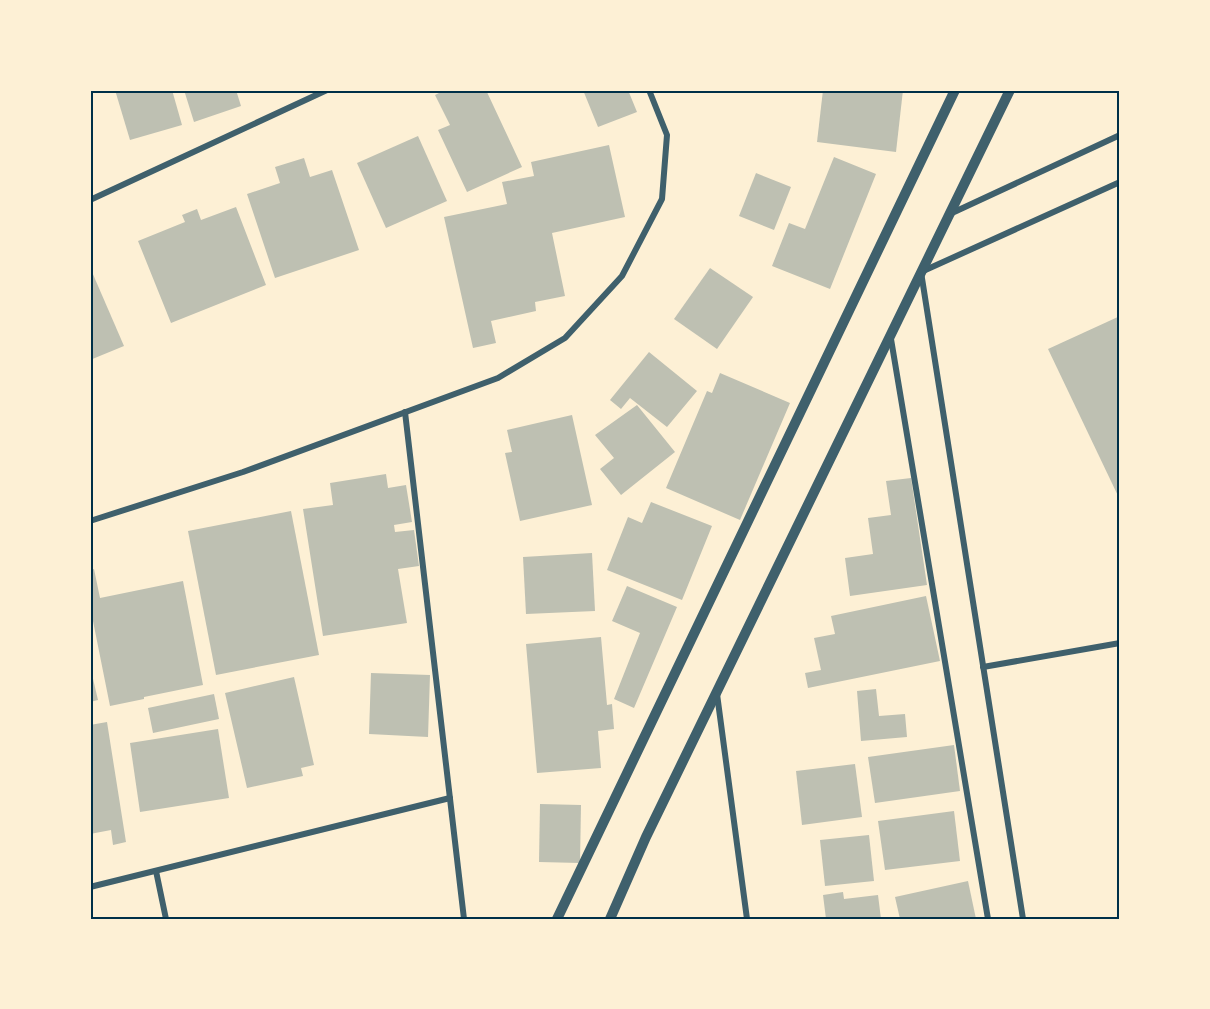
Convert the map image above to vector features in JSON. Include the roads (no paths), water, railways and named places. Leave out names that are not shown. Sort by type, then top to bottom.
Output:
[{"type":"street","points":[[90,201],[327,90]]},
{"type":"street","points":[[90,521],[243,472],[498,378],[565,338],[621,276],[662,199],[667,135],[649,90]]},
{"type":"street","points":[[557,919],[955,90]]},
{"type":"street","points":[[610,919],[646,837],[1010,90]]},
{"type":"street","points":[[949,214],[1120,135]]},
{"type":"street","points":[[921,272],[1120,182]]},
{"type":"street","points":[[921,272],[1023,919]]},
{"type":"street","points":[[890,335],[988,919]]},
{"type":"street","points":[[405,412],[464,919]]},
{"type":"street","points":[[983,667],[1120,643]]},
{"type":"street","points":[[717,692],[747,919]]},
{"type":"street","points":[[90,887],[450,798]]},
{"type":"street","points":[[156,871],[166,919]]}]
